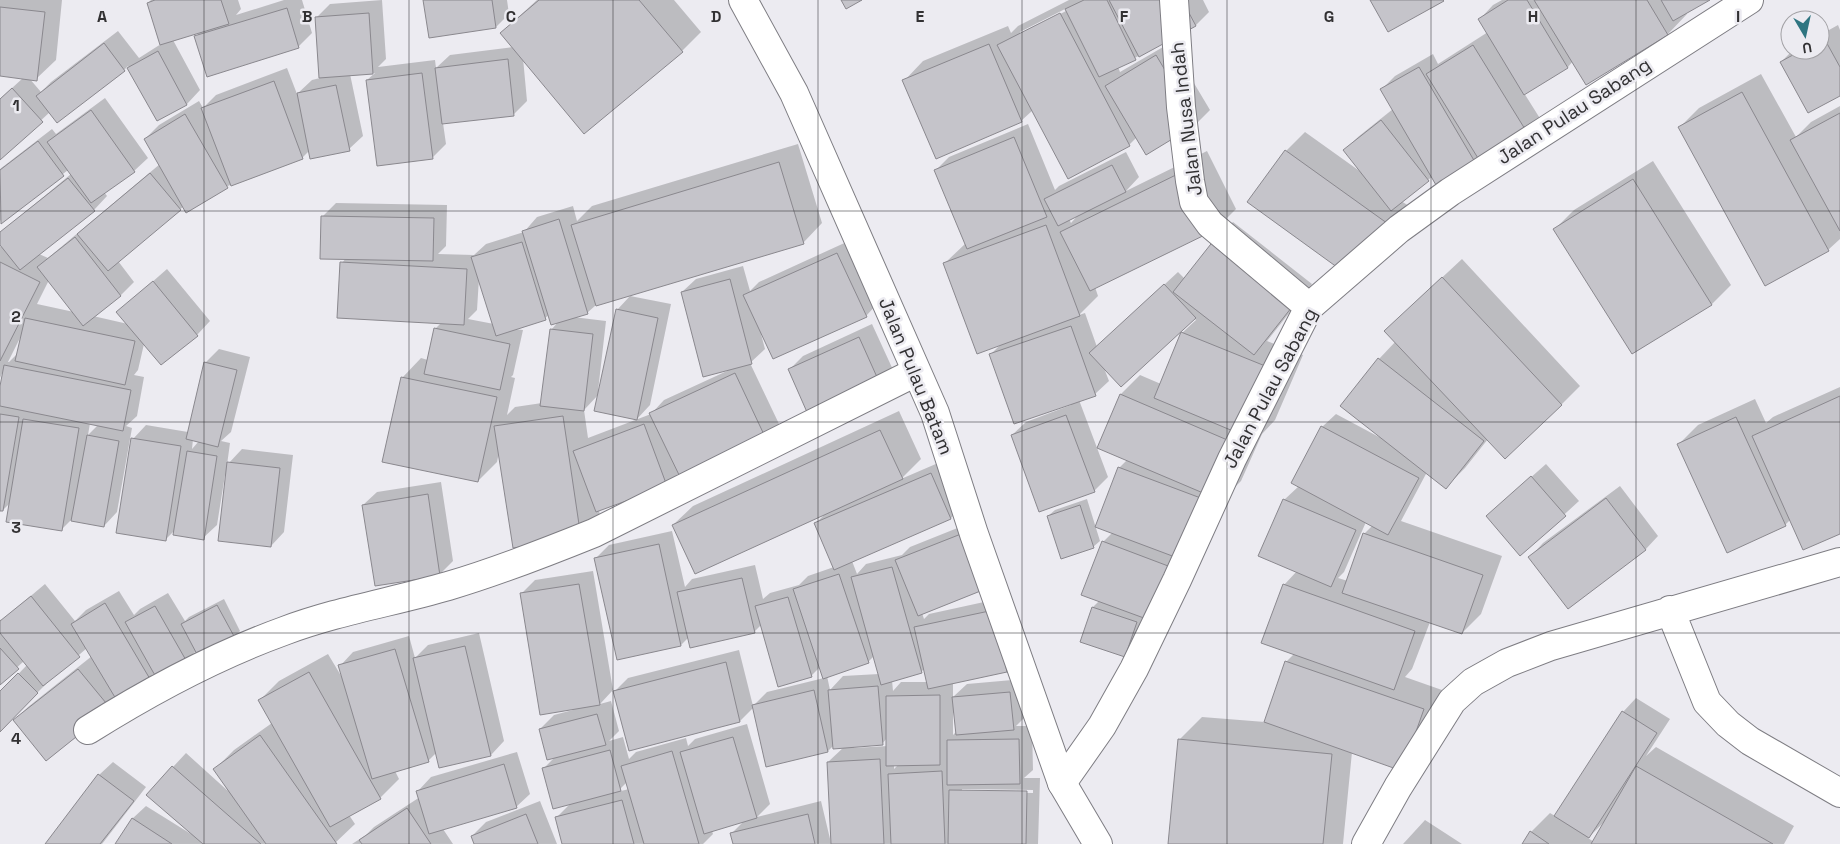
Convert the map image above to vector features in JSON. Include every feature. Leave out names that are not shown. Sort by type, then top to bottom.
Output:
[{"type":"main road","name":"Jalan Pulau Batam","points":[[743,0],[794,92],[935,413],[974,534],[1062,783],[1098,844]]},
{"type":"main road","name":"Jalan Nusa Indah","points":[[1174,0],[1182,107],[1194,202],[1210,224],[1309,307]]},
{"type":"main road","name":"Jalan Pulau Sabang","points":[[1062,783],[1102,726],[1134,669],[1185,564],[1232,459],[1309,307],[1399,229],[1450,192],[1749,0]]},
{"type":"main road","points":[[88,730],[149,693],[205,664],[283,631],[347,611],[448,586],[587,536],[916,372]]},
{"type":"main road","points":[[1366,844],[1398,787],[1452,701],[1473,682],[1507,662],[1551,646],[1840,562]]},
{"type":"main road","points":[[1670,610],[1707,702],[1728,724],[1750,741],[1840,793]]},
{"type":"building","points":[[155,0],[221,0],[229,24],[160,45],[147,3]]},
{"type":"building","points":[[423,0],[492,0],[496,28],[429,38]]},
{"type":"building","points":[[539,0],[639,0],[683,52],[584,134],[500,33]]},
{"type":"building","points":[[841,0],[862,0],[846,9]]},
{"type":"building","points":[[1084,0],[1107,0],[1136,60],[1099,77],[1065,9]]},
{"type":"building","points":[[1109,0],[1182,0],[1196,26],[1139,57]]},
{"type":"building","points":[[1370,0],[1443,0],[1444,1],[1388,32]]},
{"type":"building","points":[[1508,0],[1527,0],[1568,68],[1524,95],[1478,19]]},
{"type":"building","points":[[1534,0],[1647,0],[1668,35],[1586,85]]},
{"type":"building","points":[[1661,0],[1710,0],[1673,21]]},
{"type":"building","points":[[0,7],[45,12],[37,81],[0,76]]},
{"type":"building","points":[[287,8],[299,48],[207,77],[194,36]]},
{"type":"building","points":[[369,13],[373,74],[319,78],[315,17]]},
{"type":"building","points":[[1060,13],[1130,146],[1068,179],[997,45]]},
{"type":"building","points":[[104,43],[125,71],[57,123],[36,96]]},
{"type":"building","points":[[989,44],[1022,122],[936,159],[902,80]]},
{"type":"building","points":[[1473,45],[1528,134],[1481,163],[1426,74]]},
{"type":"building","points":[[1830,49],[1840,67],[1840,96],[1808,113],[1780,62],[1784,60],[1830,60]]},
{"type":"building","points":[[158,51],[187,105],[157,121],[127,68]]},
{"type":"building","points":[[1156,55],[1197,124],[1146,155],[1105,86]]},
{"type":"building","points":[[508,59],[514,116],[442,124],[435,68]]},
{"type":"building","points":[[1419,67],[1482,174],[1443,197],[1380,89]]},
{"type":"building","points":[[422,73],[433,159],[377,166],[366,80]]},
{"type":"building","points":[[274,81],[303,159],[231,186],[201,108]]},
{"type":"building","points":[[336,85],[350,151],[310,159],[297,93]]},
{"type":"building","points":[[12,88],[43,122],[0,160],[0,99]]},
{"type":"building","points":[[1742,92],[1829,251],[1765,286],[1678,127]]},
{"type":"building","points":[[91,110],[135,172],[91,203],[47,142]]},
{"type":"building","points":[[1840,113],[1840,231],[1790,140]]},
{"type":"building","points":[[185,114],[228,188],[186,213],[144,139]]},
{"type":"building","points":[[1381,120],[1429,181],[1391,211],[1343,150]]},
{"type":"building","points":[[1014,137],[1047,217],[967,249],[934,170]]},
{"type":"building","points":[[38,141],[64,176],[1,224],[0,170]]},
{"type":"building","points":[[1285,150],[1391,226],[1352,278],[1247,202]]},
{"type":"building","points":[[779,162],[804,244],[596,306],[571,225]]},
{"type":"building","points":[[1112,165],[1126,192],[1058,226],[1044,199]]},
{"type":"building","points":[[1188,169],[1217,229],[1090,291],[1060,232]]},
{"type":"building","points":[[150,173],[181,210],[108,271],[77,234]]},
{"type":"building","points":[[68,178],[95,211],[20,270],[0,245],[0,232]]},
{"type":"building","points":[[1633,179],[1712,305],[1632,354],[1553,229]]},
{"type":"building","points":[[321,216],[434,218],[433,261],[320,259]]},
{"type":"building","points":[[559,219],[588,314],[551,325],[522,231]]},
{"type":"building","points":[[1046,225],[1080,316],[977,354],[943,263]]},
{"type":"building","points":[[1218,235],[1299,298],[1254,355],[1173,292]]},
{"type":"building","points":[[75,237],[121,296],[83,326],[37,267]]},
{"type":"building","points":[[522,242],[546,320],[496,336],[471,257]]},
{"type":"building","points":[[837,253],[867,317],[773,359],[743,295]]},
{"type":"building","points":[[0,262],[40,282],[0,361]]},
{"type":"building","points":[[340,262],[467,269],[464,325],[337,318]]},
{"type":"building","points":[[1442,277],[1562,405],[1505,459],[1384,331]]},
{"type":"building","points":[[730,279],[752,364],[703,377],[681,292]]},
{"type":"building","points":[[153,281],[198,336],[161,365],[116,312]]},
{"type":"building","points":[[1164,284],[1196,318],[1121,387],[1089,353]]},
{"type":"building","points":[[616,309],[658,318],[637,420],[594,411]]},
{"type":"building","points":[[25,318],[135,341],[125,385],[15,361]]},
{"type":"building","points":[[1071,326],[1096,396],[1014,424],[989,354]]},
{"type":"building","points":[[434,328],[510,344],[500,390],[424,374]]},
{"type":"building","points":[[550,329],[593,334],[584,411],[540,406]]},
{"type":"building","points":[[1181,332],[1285,374],[1257,441],[1154,398]]},
{"type":"building","points":[[859,337],[881,386],[810,419],[788,369]]},
{"type":"building","points":[[1378,358],[1484,441],[1446,489],[1340,406]]},
{"type":"building","points":[[204,362],[237,370],[218,447],[186,439]]},
{"type":"building","points":[[4,365],[131,390],[123,431],[0,406],[0,386]]},
{"type":"building","points":[[735,373],[767,441],[682,481],[649,413]]},
{"type":"building","points":[[401,377],[497,397],[478,482],[382,462]]},
{"type":"building","points":[[1120,394],[1246,448],[1222,501],[1097,448]]},
{"type":"building","points":[[1840,396],[1840,534],[1803,550],[1752,436]]},
{"type":"building","points":[[0,414],[19,417],[3,511],[0,511]]},
{"type":"building","points":[[1066,415],[1095,492],[1039,512],[1011,435]]},
{"type":"building","points":[[563,416],[581,538],[513,548],[494,426]]},
{"type":"building","points":[[1736,417],[1786,526],[1727,553],[1677,444]]},
{"type":"building","points":[[23,419],[79,428],[62,531],[6,522]]},
{"type":"building","points":[[644,424],[667,486],[596,512],[573,451]]},
{"type":"building","points":[[1321,426],[1419,478],[1388,535],[1291,483]]},
{"type":"building","points":[[880,430],[903,479],[695,574],[672,525]]},
{"type":"building","points":[[87,435],[119,441],[104,527],[71,521]]},
{"type":"building","points":[[131,438],[181,446],[166,541],[116,533]]},
{"type":"building","points":[[187,451],[217,456],[204,540],[173,535]]},
{"type":"building","points":[[227,462],[280,468],[271,547],[218,541]]},
{"type":"building","points":[[1118,467],[1214,503],[1191,563],[1095,527]]},
{"type":"building","points":[[931,473],[951,519],[834,570],[814,523]]},
{"type":"building","points":[[1531,476],[1566,516],[1520,556],[1486,516]]},
{"type":"building","points":[[428,494],[440,576],[375,586],[362,505]]},
{"type":"building","points":[[1606,498],[1646,550],[1568,609],[1528,557]]},
{"type":"building","points":[[1283,499],[1356,530],[1331,587],[1258,556]]},
{"type":"building","points":[[1080,505],[1094,548],[1061,559],[1047,516]]},
{"type":"building","points":[[1363,533],[1483,575],[1462,634],[1342,593]]},
{"type":"building","points":[[961,534],[983,590],[918,616],[895,560]]},
{"type":"building","points":[[1102,541],[1184,572],[1163,625],[1081,595]]},
{"type":"building","points":[[659,544],[681,646],[617,660],[594,558]]},
{"type":"building","points":[[892,567],[922,673],[881,685],[851,577]]},
{"type":"building","points":[[839,574],[869,663],[823,679],[793,589]]},
{"type":"building","points":[[742,578],[755,633],[690,648],[677,592]]},
{"type":"building","points":[[579,584],[600,705],[540,715],[520,593]]},
{"type":"building","points":[[1283,584],[1415,631],[1394,690],[1261,643]]},
{"type":"building","points":[[31,596],[80,657],[43,686],[0,633],[0,621]]},
{"type":"building","points":[[788,597],[812,677],[778,687],[755,606]]},
{"type":"building","points":[[105,603],[150,679],[116,699],[71,624]]},
{"type":"building","points":[[217,605],[235,638],[199,658],[181,624]]},
{"type":"building","points":[[155,606],[187,662],[157,679],[125,622]]},
{"type":"building","points":[[1092,607],[1137,622],[1125,657],[1080,642]]},
{"type":"building","points":[[994,610],[1007,672],[928,689],[914,627]]},
{"type":"building","points":[[465,646],[491,756],[439,768],[413,658]]},
{"type":"building","points":[[0,648],[19,669],[0,685]]},
{"type":"building","points":[[395,649],[429,762],[372,779],[338,665]]},
{"type":"building","points":[[1285,661],[1424,709],[1402,771],[1264,722]]},
{"type":"building","points":[[726,662],[740,722],[629,751],[613,691]]},
{"type":"building","points":[[78,669],[111,709],[46,761],[13,720]]},
{"type":"building","points":[[309,672],[381,799],[330,827],[258,700]]},
{"type":"building","points":[[18,673],[38,693],[0,732],[0,691]]},
{"type":"building","points":[[878,686],[883,745],[833,749],[828,690]]},
{"type":"building","points":[[814,690],[828,752],[766,767],[752,705]]},
{"type":"building","points":[[1010,692],[1014,730],[956,735],[952,697]]},
{"type":"building","points":[[940,695],[940,765],[886,766],[886,696]]},
{"type":"building","points":[[1622,711],[1657,733],[1589,838],[1554,816]]},
{"type":"building","points":[[597,714],[606,745],[547,760],[539,729]]},
{"type":"building","points":[[260,735],[337,844],[266,844],[213,769]]},
{"type":"building","points":[[733,737],[757,818],[704,834],[680,752]]},
{"type":"building","points":[[1019,739],[1020,784],[947,785],[947,740]]},
{"type":"building","points":[[1178,739],[1332,754],[1323,844],[1168,844]]},
{"type":"building","points":[[610,750],[621,791],[553,809],[542,768]]},
{"type":"building","points":[[672,751],[699,844],[644,844],[621,766]]},
{"type":"building","points":[[880,759],[884,844],[831,844],[827,762]]},
{"type":"building","points":[[504,764],[517,808],[429,834],[416,791]]},
{"type":"building","points":[[172,766],[261,844],[203,844],[146,795]]},
{"type":"building","points":[[1636,766],[1773,844],[1591,844]]},
{"type":"building","points":[[942,771],[945,844],[891,844],[888,774]]},
{"type":"building","points":[[98,774],[134,801],[100,844],[45,844]]},
{"type":"building","points":[[949,790],[1027,791],[1026,844],[948,844]]},
{"type":"building","points":[[622,800],[634,844],[562,844],[555,817]]},
{"type":"building","points":[[407,808],[431,844],[362,844],[359,840]]},
{"type":"building","points":[[526,814],[538,844],[474,844],[471,836]]},
{"type":"building","points":[[808,814],[815,844],[733,844],[730,833]]},
{"type":"building","points":[[132,818],[172,844],[115,844]]},
{"type":"building","points":[[1530,831],[1549,844],[1522,844]]}]
